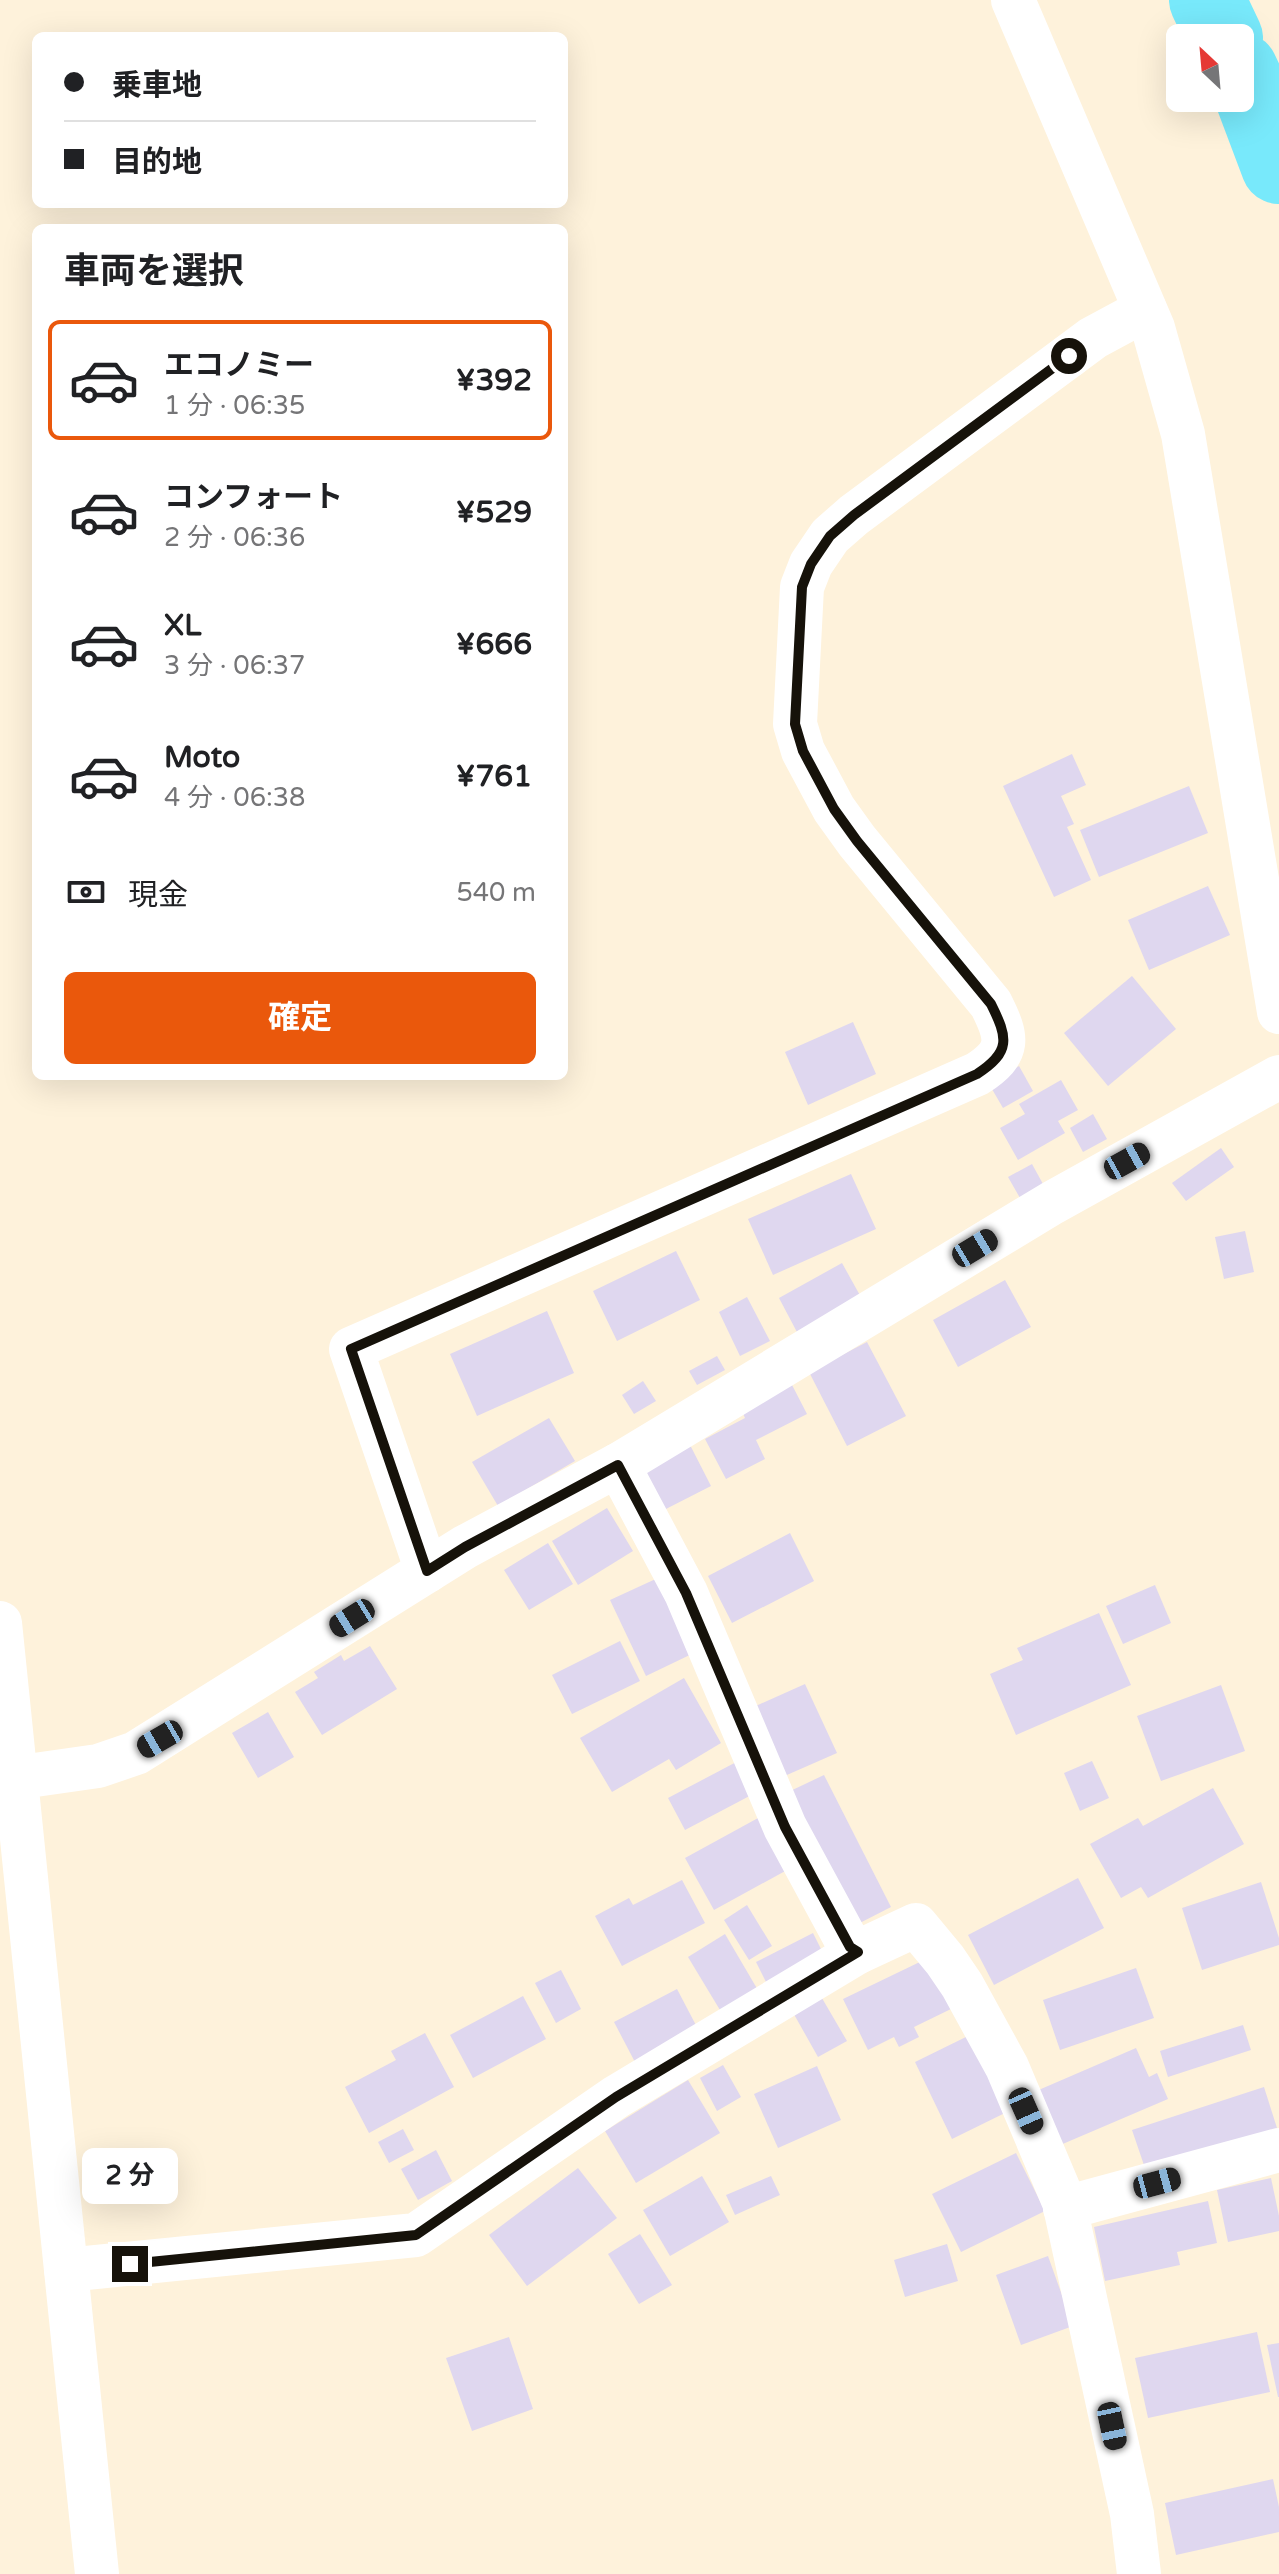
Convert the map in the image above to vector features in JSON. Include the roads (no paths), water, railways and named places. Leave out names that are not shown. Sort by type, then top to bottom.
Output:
[{"type":"street","points":[[1013,0],[1153,328],[1183,434],[1279,1012]]},
{"type":"street","points":[[427,1571],[351,1349],[977,1074],[995,1062],[1004,1043],[998,1017],[991,1004],[857,841],[822,789],[803,751],[795,724],[802,587],[811,564],[830,536],[854,515],[1093,338],[1145,310]]},
{"type":"street","points":[[8,1779],[98,1766],[136,1753],[465,1547],[618,1465],[1052,1203],[1279,1077]]},
{"type":"street","points":[[618,1465],[686,1593],[785,1827],[850,1947],[858,1952]]},
{"type":"street","points":[[0,1623],[8,1779],[66,2270],[97,2574]]},
{"type":"street","points":[[66,2270],[416,2235],[616,2097],[858,1952],[916,1925],[962,1985],[1007,2067],[1065,2208],[1132,2514],[1139,2574]]},
{"type":"street","points":[[1065,2208],[1279,2150]]},
{"type":"waterway","points":[[1207,0],[1218,24]]},
{"type":"waterway","points":[[1254,100],[1279,166]]}]
